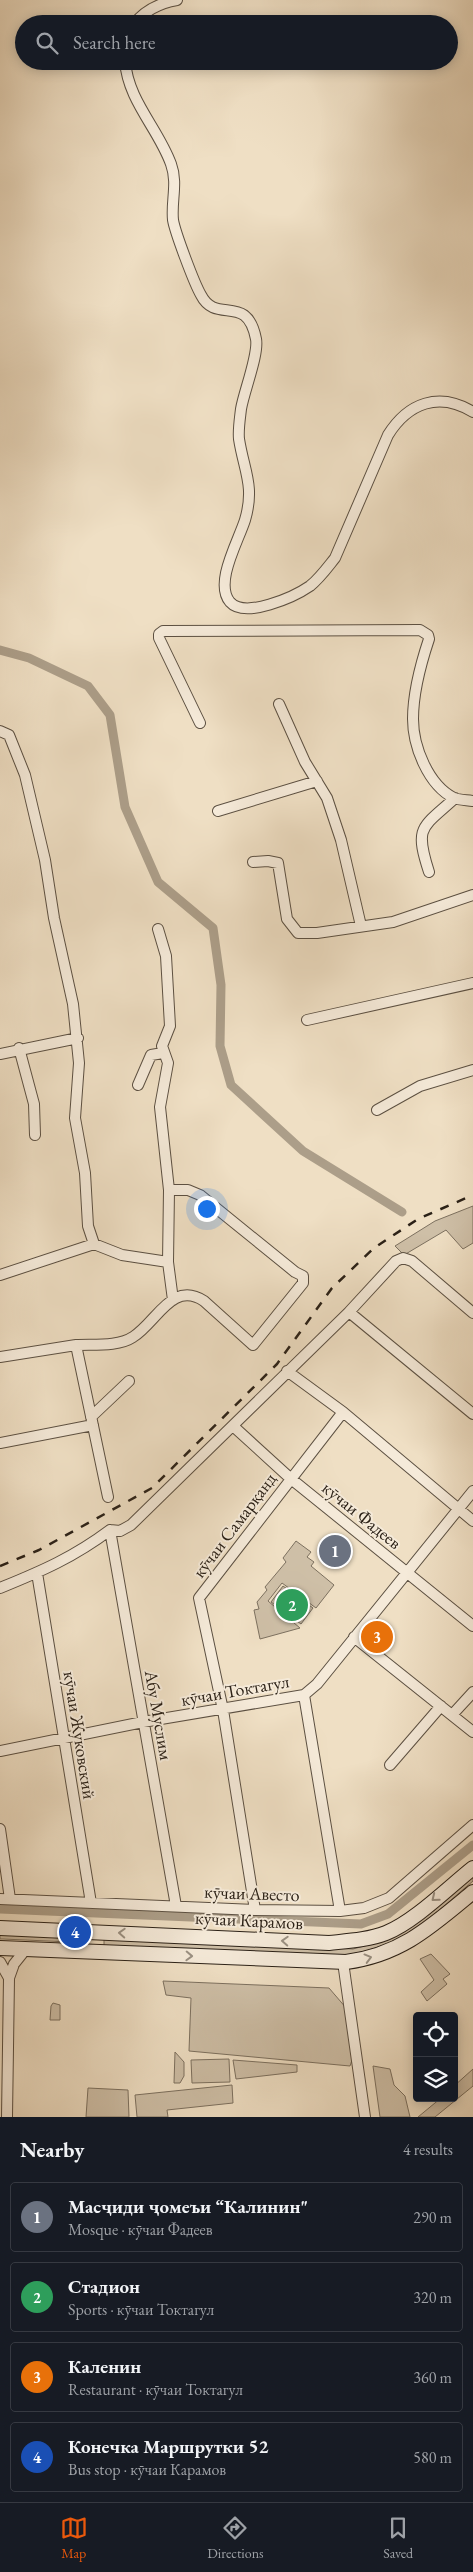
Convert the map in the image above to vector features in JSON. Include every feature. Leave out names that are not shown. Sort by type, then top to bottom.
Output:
[{"type":"main road","name":"кӯчаи Карамов","points":[[0,1928],[329,1943],[363,1940],[387,1933],[408,1920],[473,1868]]},
{"type":"main road","points":[[0,1948],[344,1962],[365,1959],[394,1950],[422,1934],[473,1892]]},
{"type":"main road","points":[[87,1953],[88,1931]]},
{"type":"street","points":[[144,15],[165,2],[177,0]]},
{"type":"street","points":[[126,70],[137,105],[165,150],[172,166],[175,190],[173,221],[200,294],[208,306],[218,310],[236,310],[245,315],[251,322],[257,340],[242,408],[239,438],[250,480],[250,495],[245,518],[223,582],[225,594],[231,603],[238,608],[250,610],[286,598],[309,586],[323,573],[335,558],[388,435],[397,421],[413,408],[431,402],[448,401],[473,412]]},
{"type":"street","points":[[200,723],[159,638],[159,634],[163,631],[420,630],[428,634],[429,640],[413,718],[417,742],[426,767],[439,786],[455,798],[473,801]]},
{"type":"street","points":[[279,704],[306,762],[327,798],[341,840],[361,926]]},
{"type":"street","points":[[0,732],[9,735],[25,775],[45,860],[78,1038],[79,1063],[75,1118],[84,1173],[88,1226],[94,1244]]},
{"type":"street","points":[[218,811],[317,781]]},
{"type":"street","points":[[429,872],[422,851],[422,830],[432,817],[455,798]]},
{"type":"street","points":[[253,862],[268,860],[278,863],[281,868],[287,919],[294,930],[316,933],[415,916],[473,895]]},
{"type":"street","points":[[158,929],[166,956],[170,1026],[162,1046],[162,1053],[168,1066],[160,1107],[160,1120],[169,1190],[168,1262],[173,1300]]},
{"type":"street","points":[[307,1020],[473,982]]},
{"type":"street","points":[[0,1054],[19,1048],[78,1038]]},
{"type":"street","points":[[19,1048],[34,1104],[35,1135]]},
{"type":"street","points":[[138,1085],[151,1055],[162,1053]]},
{"type":"street","points":[[377,1110],[420,1086],[473,1070]]},
{"type":"street","points":[[0,1357],[76,1345],[109,1343],[132,1338],[173,1300],[183,1294],[196,1296],[253,1345],[301,1288],[303,1276],[295,1272],[200,1195],[188,1190],[169,1190]]},
{"type":"street","points":[[0,1275],[94,1244],[122,1255],[168,1262]]},
{"type":"street","points":[[0,1588],[81,1552],[110,1530],[120,1531],[131,1525],[349,1312],[399,1260],[412,1261],[473,1313]]},
{"type":"street","points":[[349,1312],[473,1414]]},
{"type":"street","points":[[76,1345],[108,1497]]},
{"type":"street","points":[[287,1371],[343,1412],[473,1521]]},
{"type":"street","points":[[0,1443],[92,1421],[129,1381]]},
{"type":"street","name":"кӯчаи Самарқанд","points":[[255,1910],[223,1710],[199,1598],[290,1478],[343,1412]]},
{"type":"street","name":"кӯчаи Фадеев","points":[[233,1426],[290,1478],[473,1626]]},
{"type":"street","name":"кӯчаи Токтагул","points":[[0,1751],[143,1722],[304,1695],[317,1684],[473,1491]]},
{"type":"street","name":"Абу Муслим","points":[[110,1530],[176,1906]]},
{"type":"street","name":"кӯчаи Жуковский","points":[[37,1573],[91,1902]]},
{"type":"street","points":[[354,1637],[473,1732]]},
{"type":"street","points":[[452,1715],[473,1692]]},
{"type":"street","points":[[304,1695],[340,1911]]},
{"type":"street","points":[[390,1765],[441,1706]]},
{"type":"street","name":"кӯчаи Авесто","points":[[5,1899],[255,1910],[340,1911],[364,1908],[389,1898],[473,1825]]},
{"type":"street","points":[[0,1829],[5,1899]]},
{"type":"street","points":[[8,2117],[10,1978],[14,1964],[26,1949]]},
{"type":"street","points":[[0,1962],[10,1978]]},
{"type":"street","points":[[344,1962],[365,2117]]},
{"type":"shaded area","points":[[473,1206],[473,1243],[463,1249],[446,1230],[404,1255],[395,1246],[435,1221]]},
{"type":"shaded area","points":[[296,1541],[311,1552],[307,1557],[314,1562],[311,1566],[334,1585],[316,1608],[282,1583],[268,1601],[300,1628],[260,1639],[254,1610],[259,1609],[257,1602],[267,1590],[265,1587],[286,1562],[283,1558]]},
{"type":"shaded area","points":[[283,1586],[313,1608],[301,1624],[271,1602]]},
{"type":"shaded area","points":[[473,1875],[473,1881],[408,1933],[374,1949],[353,1954],[329,1957],[104,1946],[104,1939],[353,1949],[379,1942]]},
{"type":"shaded area","points":[[0,1933],[73,1938],[73,1940],[70,1942],[0,1939]]},
{"type":"shaded area","points":[[431,1954],[450,1974],[443,1979],[447,1984],[427,2001],[421,1992],[434,1980],[420,1959]]},
{"type":"shaded area","points":[[163,1981],[329,1988],[353,2016],[356,2048],[350,2066],[189,2051],[191,1998],[166,1995]]},
{"type":"shaded area","points":[[53,2003],[60,2005],[60,2020],[50,2020]]},
{"type":"shaded area","points":[[175,2052],[184,2062],[184,2076],[180,2083],[174,2083]]},
{"type":"shaded area","points":[[229,2059],[230,2082],[192,2083],[191,2060]]},
{"type":"shaded area","points":[[233,2060],[297,2065],[297,2072],[236,2079]]},
{"type":"shaded area","points":[[373,2066],[390,2069],[394,2085],[405,2096],[410,2117],[380,2117]]},
{"type":"shaded area","points":[[473,2069],[473,2086],[458,2098],[458,2082]]},
{"type":"shaded area","points":[[232,2085],[233,2103],[167,2110],[168,2117],[137,2117],[135,2095]]},
{"type":"shaded area","points":[[88,2088],[128,2090],[129,2117],[86,2117]]},
{"type":"shaded area","points":[[436,2102],[453,2102],[435,2117],[418,2117]]},
{"type":"waterway","points":[[0,650],[29,658],[88,686],[110,715],[125,807],[158,882],[213,928],[221,985],[220,1046],[231,1085],[303,1151],[402,1212]]},
{"type":"waterway","points":[[0,1909],[361,1924],[388,1914],[473,1845]]},
{"type":"railway","points":[[0,1566],[39,1550],[152,1488],[277,1364],[332,1288],[374,1248],[418,1219],[473,1195]]},
{"type":"place","name":"Масҷиди ҷомеъи “Калинин\"","points":[[335,1551]]},
{"type":"place","name":"Стадион","points":[[292,1605]]},
{"type":"place","name":"Каленин","points":[[377,1637]]},
{"type":"place","name":"Конечка Маршрутки 52","points":[[75,1932]]}]
